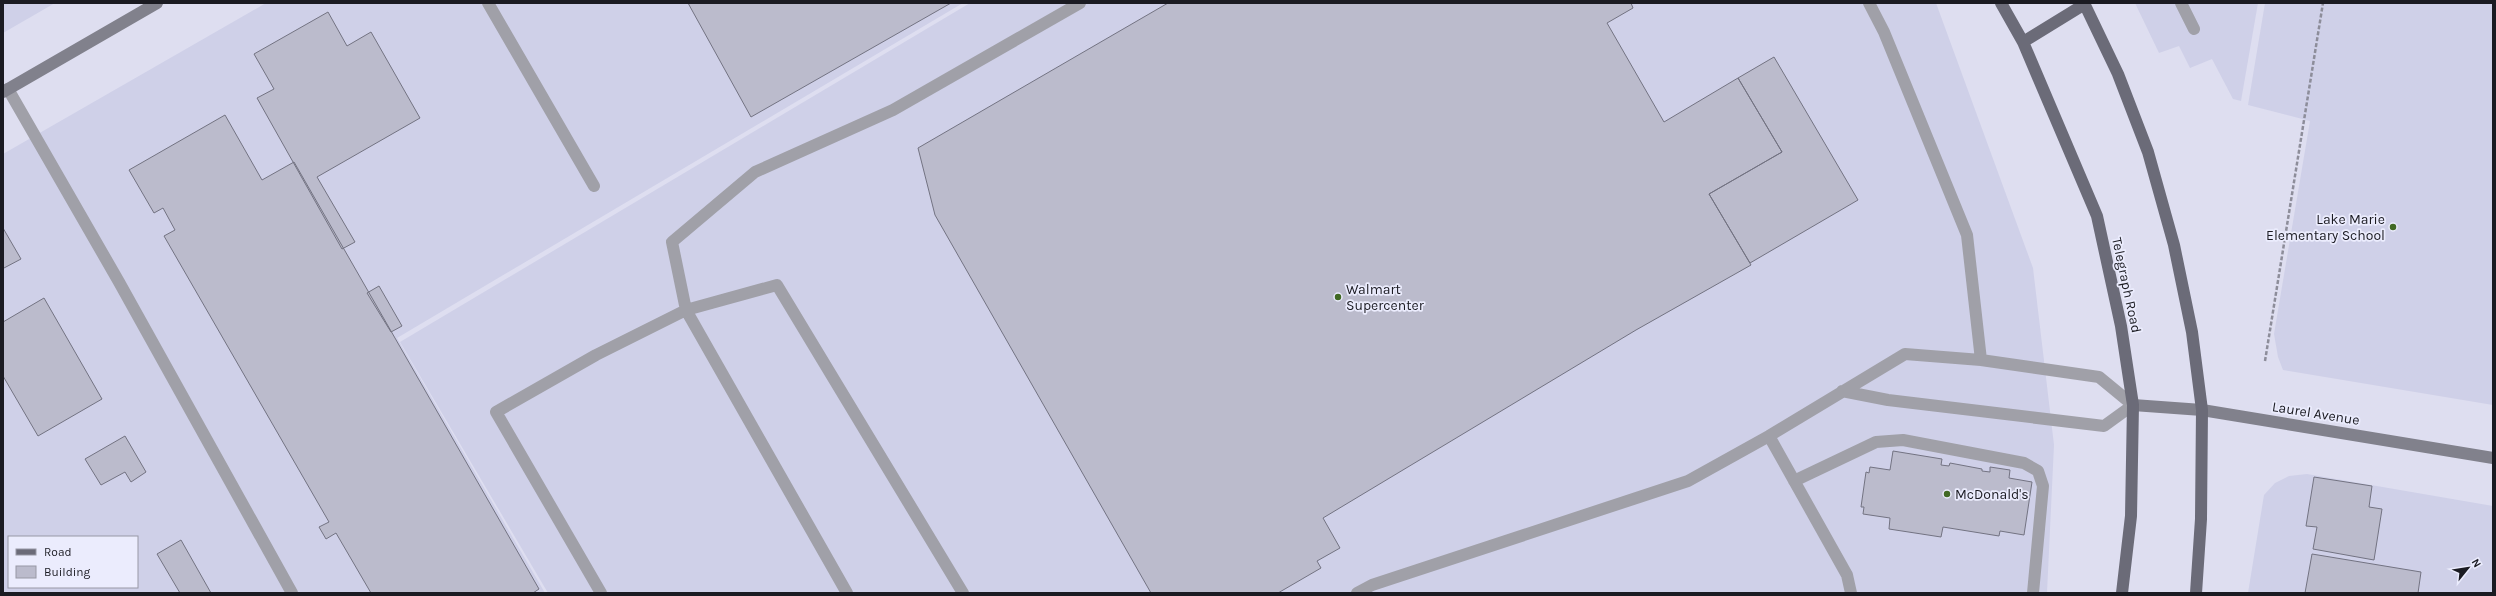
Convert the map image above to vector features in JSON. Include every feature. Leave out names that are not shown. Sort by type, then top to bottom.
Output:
[{"type":"main road","name":"Telegraph Road","points":[[2001,3],[2023,42],[2097,216],[2121,326],[2133,405],[2131,516],[2122,593]]},
{"type":"main road","points":[[2023,42],[2085,3],[2118,74],[2148,152],[2174,245],[2192,332],[2202,410],[2201,519],[2196,593]]},
{"type":"street","points":[[6,91],[157,3]]},
{"type":"street","name":"Laurel Avenue","points":[[2133,405],[2202,410],[2493,458]]},
{"type":"lane","points":[[488,3],[594,186]]},
{"type":"lane","points":[[847,593],[686,310],[672,242],[755,172],[894,110],[1080,3]]},
{"type":"lane","points":[[1869,3],[1884,32],[1967,235],[1981,360]]},
{"type":"lane","points":[[2181,3],[2194,29]]},
{"type":"lane","points":[[6,91],[120,282],[292,593]]},
{"type":"lane","points":[[601,593],[496,412],[596,355],[686,310],[778,285],[963,593]]},
{"type":"lane","points":[[1357,593],[1372,585],[1688,480],[1769,436],[1842,391],[1906,354],[1981,360],[2099,377],[2133,405],[2104,426],[1888,400],[1842,391]]},
{"type":"lane","points":[[1769,436],[1847,575],[1851,593]]},
{"type":"lane","points":[[1794,480],[1876,442],[1903,440],[2024,463],[2038,471],[2043,486],[2033,593]]},
{"type":"path","points":[[2265,361],[2323,3]]},
{"type":"shaded area","points":[[3,3],[55,3],[3,33]]},
{"type":"shaded area","points":[[266,3],[963,3],[397,338],[545,593],[3,593],[3,154]]},
{"type":"shaded area","points":[[970,3],[1936,3],[2033,268],[2054,445],[2047,593],[548,593],[400,342]]},
{"type":"shaded area","points":[[2135,3],[2258,3],[2241,101],[2233,99],[2212,59],[2190,68],[2179,46],[2159,53]]},
{"type":"shaded area","name":"Lake Marie Elementary School","points":[[2265,3],[2493,3],[2493,405],[2283,370],[2278,357],[2274,334],[2310,121],[2248,105]]},
{"type":"shaded area","points":[[2307,474],[2493,506],[2493,593],[2248,593],[2264,495],[2275,483],[2289,476]]},
{"type":"building","points":[[688,3],[951,3],[751,117]]},
{"type":"building","name":"Walmart Supercenter","points":[[1168,3],[1631,3],[1633,8],[1607,23],[1664,122],[1738,78],[1782,152],[1709,194],[1751,265],[1636,330],[1323,518],[1340,548],[1317,561],[1321,568],[1278,593],[1151,593],[935,215],[918,148]]},
{"type":"building","points":[[328,12],[347,46],[371,32],[420,118],[317,177],[355,242],[342,249],[257,98],[274,89],[254,54]]},
{"type":"building","points":[[1774,57],[1858,200],[1750,263],[1709,194],[1782,152],[1738,78]]},
{"type":"building","points":[[225,115],[262,180],[294,162],[539,589],[533,593],[371,593],[336,533],[326,539],[319,527],[329,522],[164,236],[175,230],[163,208],[154,213],[129,170]]},
{"type":"building","points":[[3,228],[21,259],[4,268],[3,267]]},
{"type":"building","points":[[379,286],[402,326],[391,332],[367,293]]},
{"type":"building","points":[[44,298],[102,399],[38,436],[3,376],[3,322]]},
{"type":"building","points":[[125,436],[146,472],[131,482],[125,472],[101,485],[85,459]]},
{"type":"building","name":"McDonald's","points":[[1893,451],[1942,459],[1941,465],[1949,466],[1950,463],[1990,472],[1990,467],[2010,470],[2009,478],[2032,482],[2024,535],[2000,531],[1999,536],[1943,527],[1941,537],[1889,529],[1890,518],[1863,514],[1864,507],[1861,507],[1866,472],[1869,473],[1870,467],[1890,470]]},
{"type":"building","points":[[2314,477],[2372,486],[2369,507],[2382,509],[2374,560],[2313,549],[2317,527],[2306,526]]},
{"type":"building","points":[[181,540],[211,593],[180,593],[157,554]]},
{"type":"building","points":[[2312,554],[2421,572],[2418,593],[2305,593]]},
{"type":"place","name":"Lake Marie Elementary School","points":[[2393,227]]},
{"type":"place","name":"Walmart Supercenter","points":[[1338,297]]},
{"type":"place","name":"McDonald's","points":[[1947,494]]}]
